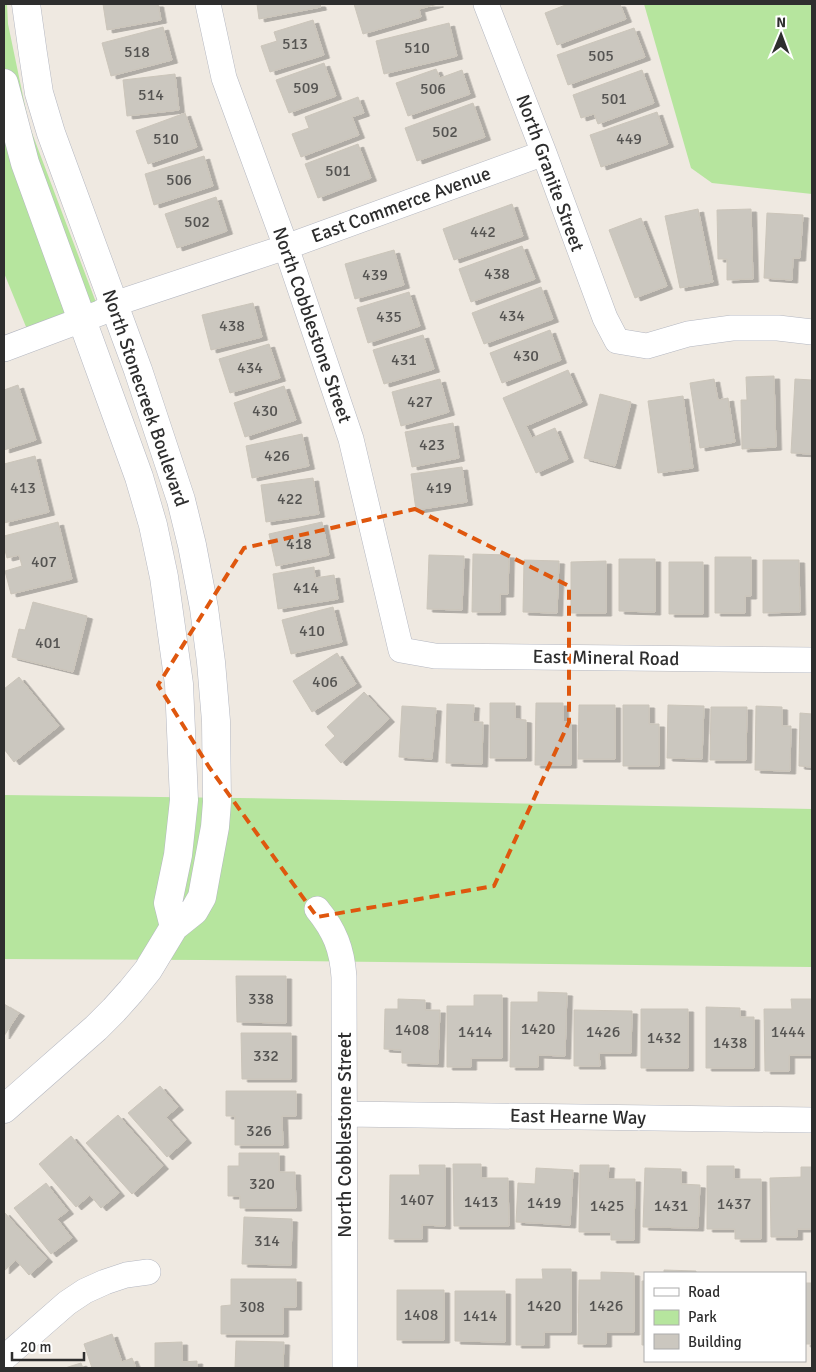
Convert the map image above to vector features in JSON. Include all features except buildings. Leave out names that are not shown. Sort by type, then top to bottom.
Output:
[{"type":"street","name":"North Stonecreek Boulevard","points":[[4,82],[25,163],[139,477],[153,525],[165,585],[179,684],[184,800],[178,855],[168,903],[174,927],[194,911],[202,897],[215,827],[217,802],[216,721],[204,608],[181,500],[138,370],[51,133],[39,94],[26,4]]},
{"type":"street","name":"North Cobblestone Street","points":[[208,4],[224,78],[286,247],[351,439],[401,650]]},
{"type":"street","name":"North Granite Street","points":[[486,4],[605,318],[617,341],[647,346],[688,334],[732,328],[778,328],[812,332]]},
{"type":"street","name":"East Commerce Avenue","points":[[4,349],[100,313],[114,304],[286,247],[544,153]]},
{"type":"street","name":"East Mineral Road","points":[[401,650],[435,656],[812,660]]},
{"type":"street","name":"North Cobblestone Street","points":[[317,909],[329,923],[337,940],[344,977],[345,1368]]},
{"type":"street","points":[[4,1109],[114,1010],[148,970],[174,927]]},
{"type":"street","name":"East Hearne Way","points":[[344,1114],[812,1120]]},
{"type":"street","points":[[4,1358],[67,1303],[85,1291],[126,1275],[148,1272]]},
{"type":"highlighted area","points":[[415,509],[569,586],[569,722],[494,886],[317,917],[209,767],[158,685],[244,548]]},
{"type":"green space","points":[[4,4],[7,4],[8,24],[29,125],[100,313],[31,339],[4,273]]},
{"type":"green space","points":[[644,4],[812,4],[812,194],[712,183],[691,168]]},
{"type":"green space","points":[[4,795],[812,809],[812,967],[4,959]]}]
